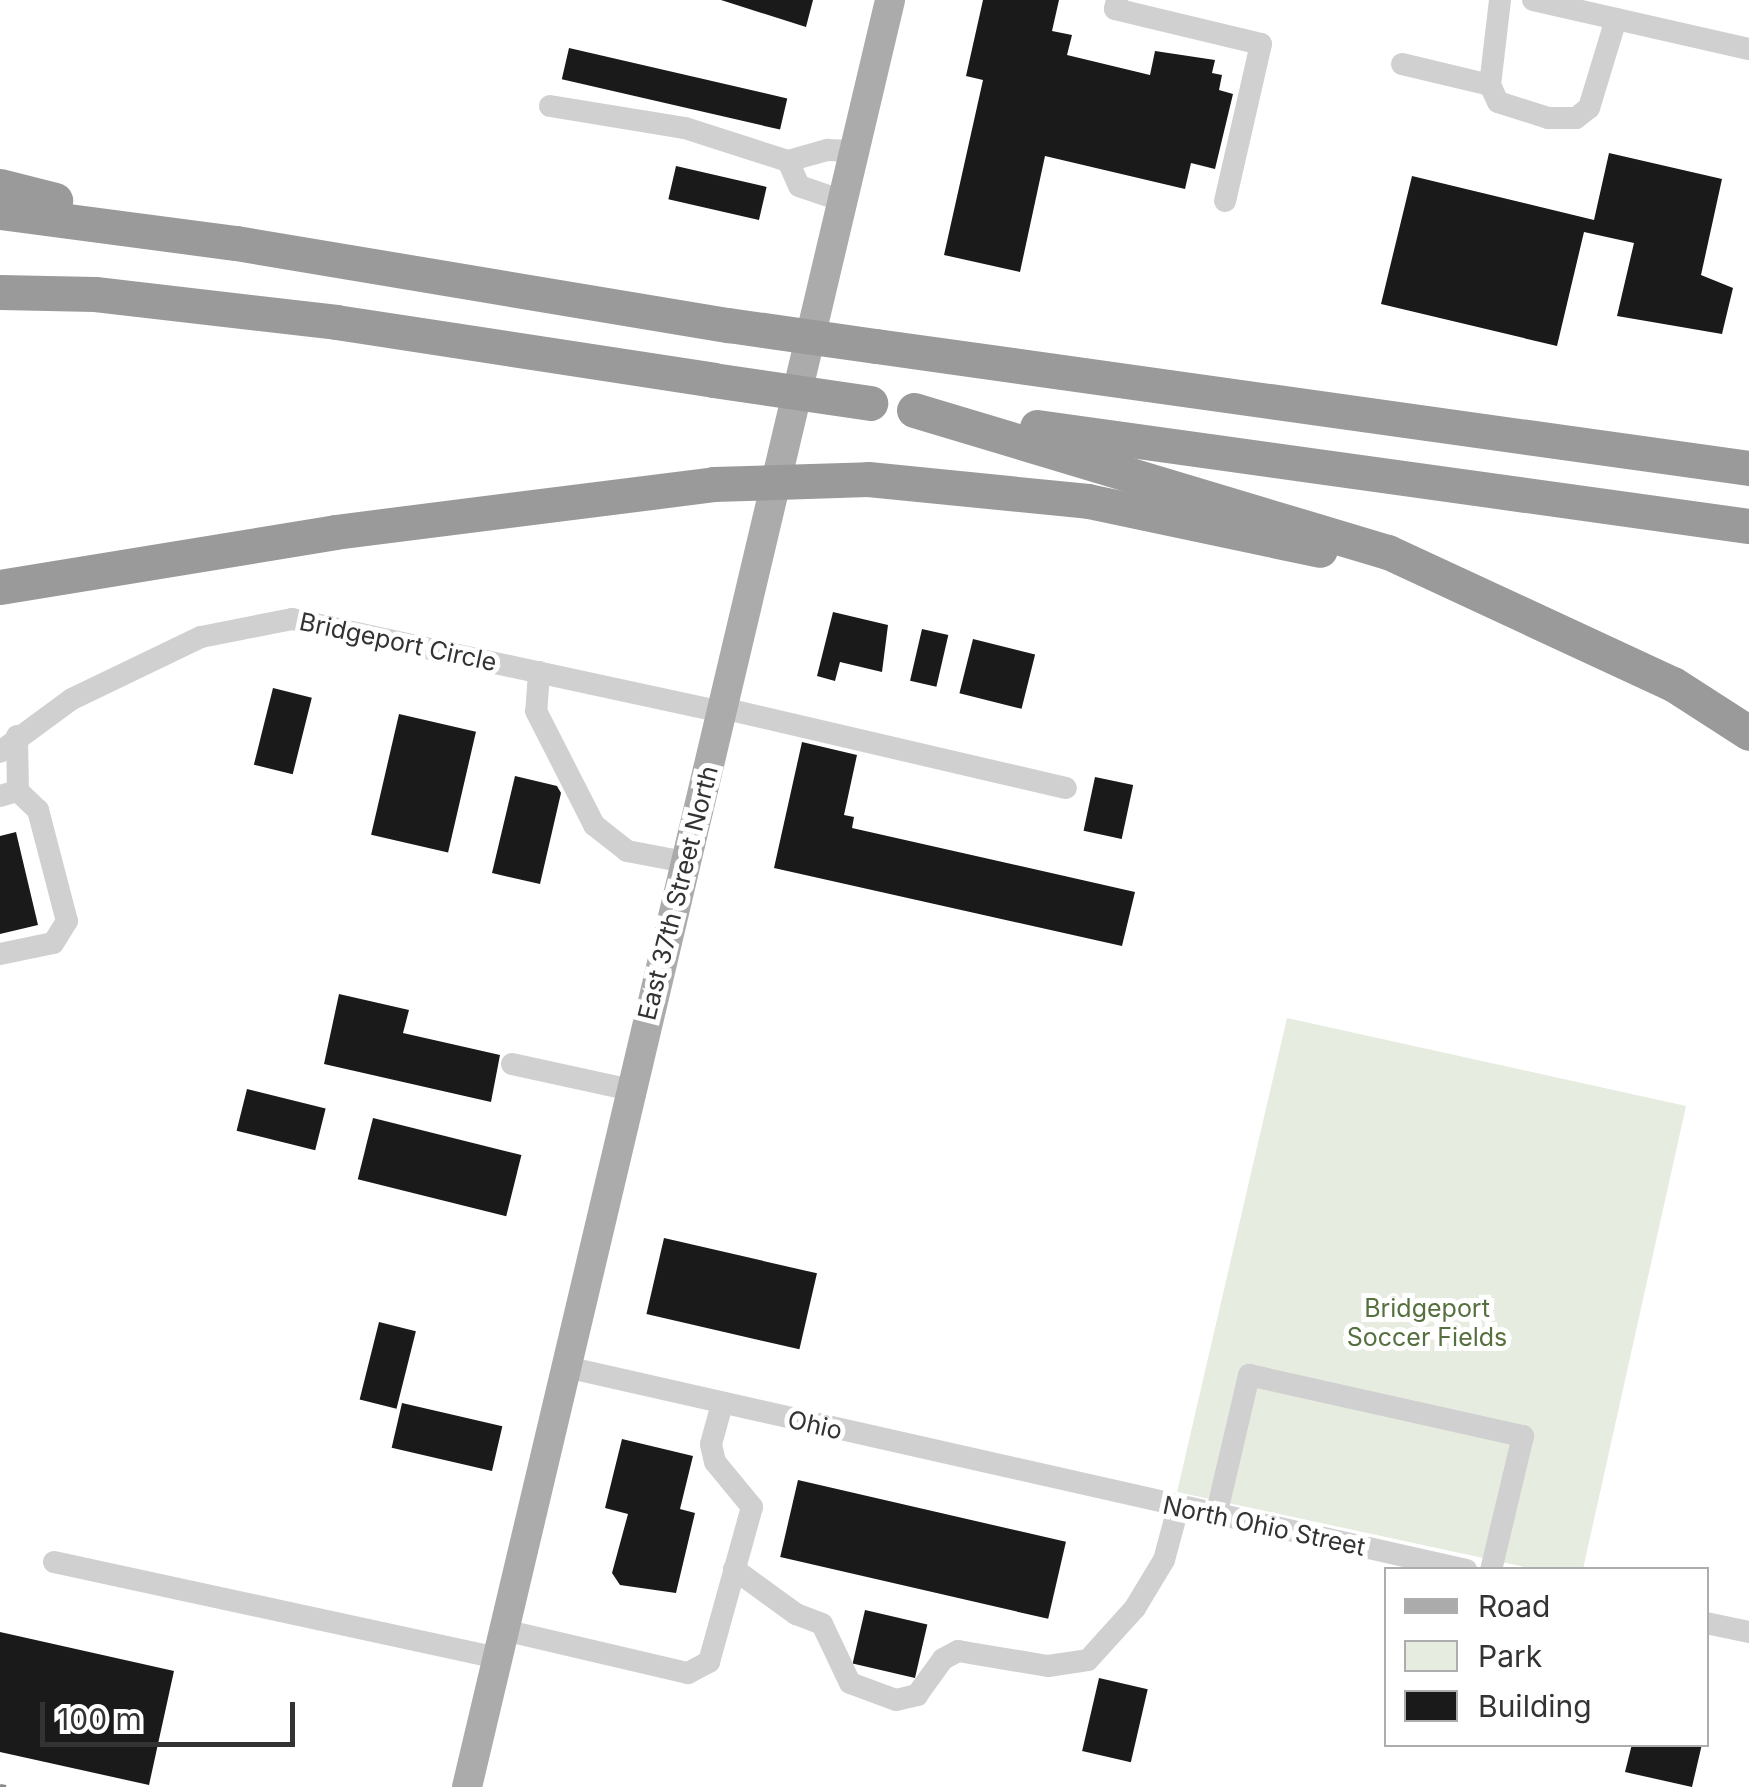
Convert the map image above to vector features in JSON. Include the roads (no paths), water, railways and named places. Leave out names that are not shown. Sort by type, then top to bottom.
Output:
[{"type":"highway","points":[[0,186],[236,243]]},
{"type":"highway","points":[[0,212],[236,243],[728,325],[1749,468]]},
{"type":"highway","points":[[0,292],[95,294],[336,322],[914,410],[1749,526]]},
{"type":"highway","points":[[914,410],[1280,515],[1453,580],[1673,684],[1749,733]]},
{"type":"highway","points":[[1672,458],[1718,446],[1749,449]]},
{"type":"highway","points":[[0,587],[335,532],[714,484],[868,479],[1088,502],[1453,580]]},
{"type":"main road","name":"East 37th Street North","points":[[467,1787],[890,0]]},
{"type":"street","points":[[1117,0],[1116,9],[1261,44],[1225,202]]},
{"type":"street","points":[[1500,0],[1490,84],[1498,102],[1514,111],[1576,118],[1591,104],[1616,19]]},
{"type":"street","points":[[1533,0],[1749,49]]},
{"type":"street","points":[[1402,64],[1490,84]]},
{"type":"street","points":[[550,106],[685,128],[788,161],[827,150],[854,152]]},
{"type":"street","points":[[788,161],[800,186],[843,201]]},
{"type":"street","name":"Bridgeport Circle","points":[[16,737],[201,637],[292,618],[1066,788]]},
{"type":"street","points":[[538,672],[536,711],[594,825],[626,851],[685,862]]},
{"type":"street","points":[[0,954],[53,943],[68,920],[38,810],[9,794],[16,737]]},
{"type":"street","points":[[512,1064],[631,1090]]},
{"type":"street","name":"Ohio","points":[[566,1367],[1063,1483]]},
{"type":"street","points":[[1216,1516],[1249,1375],[1523,1436],[1493,1567]]},
{"type":"street","points":[[54,1562],[501,1644],[688,1673],[709,1662],[752,1507],[715,1462],[711,1444],[722,1404]]},
{"type":"street","name":"North Ohio Street","points":[[1063,1483],[1452,1567]]},
{"type":"street","points":[[734,1570],[796,1614],[822,1624],[850,1683],[896,1700],[917,1695],[943,1660],[958,1651],[1048,1666],[1088,1660],[1135,1608],[1164,1560],[1178,1508]]},
{"type":"street","points":[[1709,1623],[1749,1632]]},
{"type":"railway","points":[[0,1786],[6,1787]]},
{"type":"park label","name":"Bridgeport Soccer Fields","points":[[1427,1324]]}]
